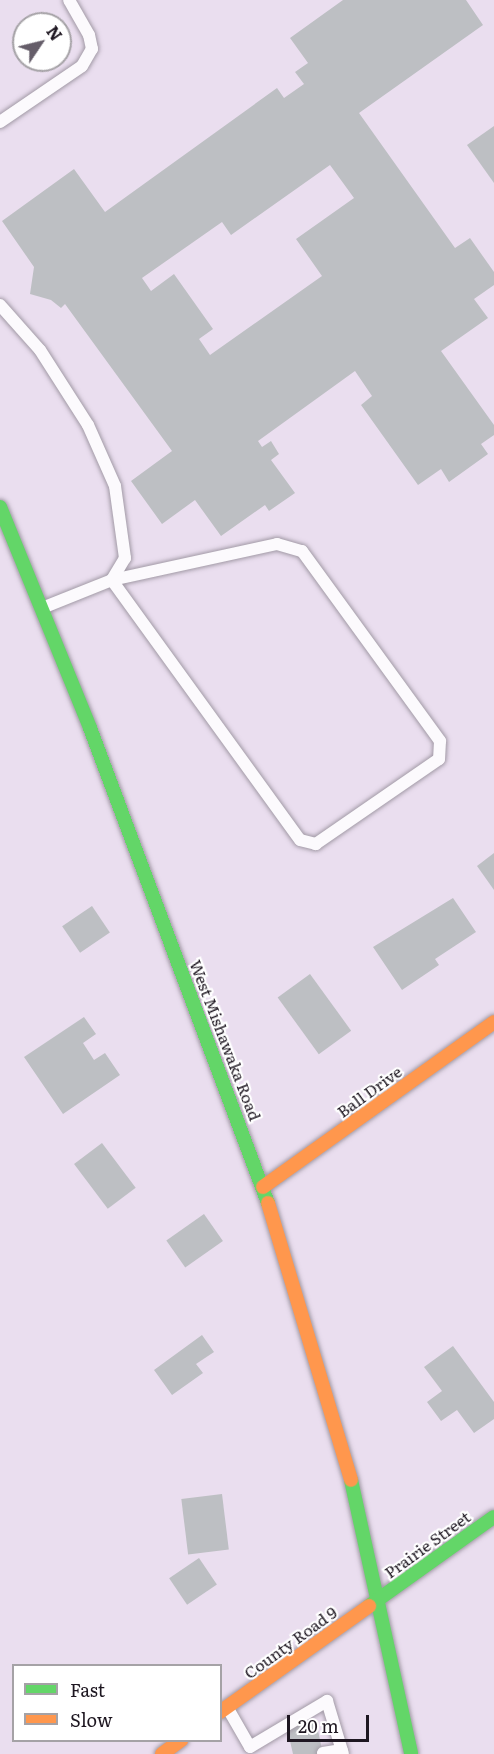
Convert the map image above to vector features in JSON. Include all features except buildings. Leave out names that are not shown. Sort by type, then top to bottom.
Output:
[{"type":"main road","name":"West Mishawaka Road","points":[[0,507],[41,608],[263,1187],[351,1482],[380,1599],[411,1754]]},
{"type":"main road","name":"Ball Drive","points":[[263,1187],[494,1022]]},
{"type":"main road","name":"Prairie Street","points":[[380,1599],[494,1517]]},
{"type":"main road","name":"County Road 9","points":[[224,1710],[380,1599]]},
{"type":"main road","points":[[162,1754],[178,1742]]},
{"type":"lane","points":[[0,122],[82,66],[92,49],[89,35],[69,0]]},
{"type":"lane","points":[[0,304],[40,350],[88,424],[114,486],[125,558],[112,580]]},
{"type":"lane","points":[[41,608],[112,580],[277,544],[302,551],[440,741],[439,759],[316,844],[300,840],[112,580]]},
{"type":"lane","points":[[224,1710],[252,1750],[327,1701],[343,1752],[323,1753]]},
{"type":"traffic: fast","points":[[0,507],[90,728],[268,1203]]},
{"type":"traffic: fast","points":[[351,1480],[411,1754]]},
{"type":"traffic: fast","points":[[369,1606],[494,1517]]},
{"type":"traffic: slow","points":[[263,1187],[494,1022]]},
{"type":"traffic: slow","points":[[268,1203],[351,1480]]},
{"type":"traffic: slow","points":[[222,1711],[369,1606]]},
{"type":"traffic: slow","points":[[162,1754],[178,1742]]}]
